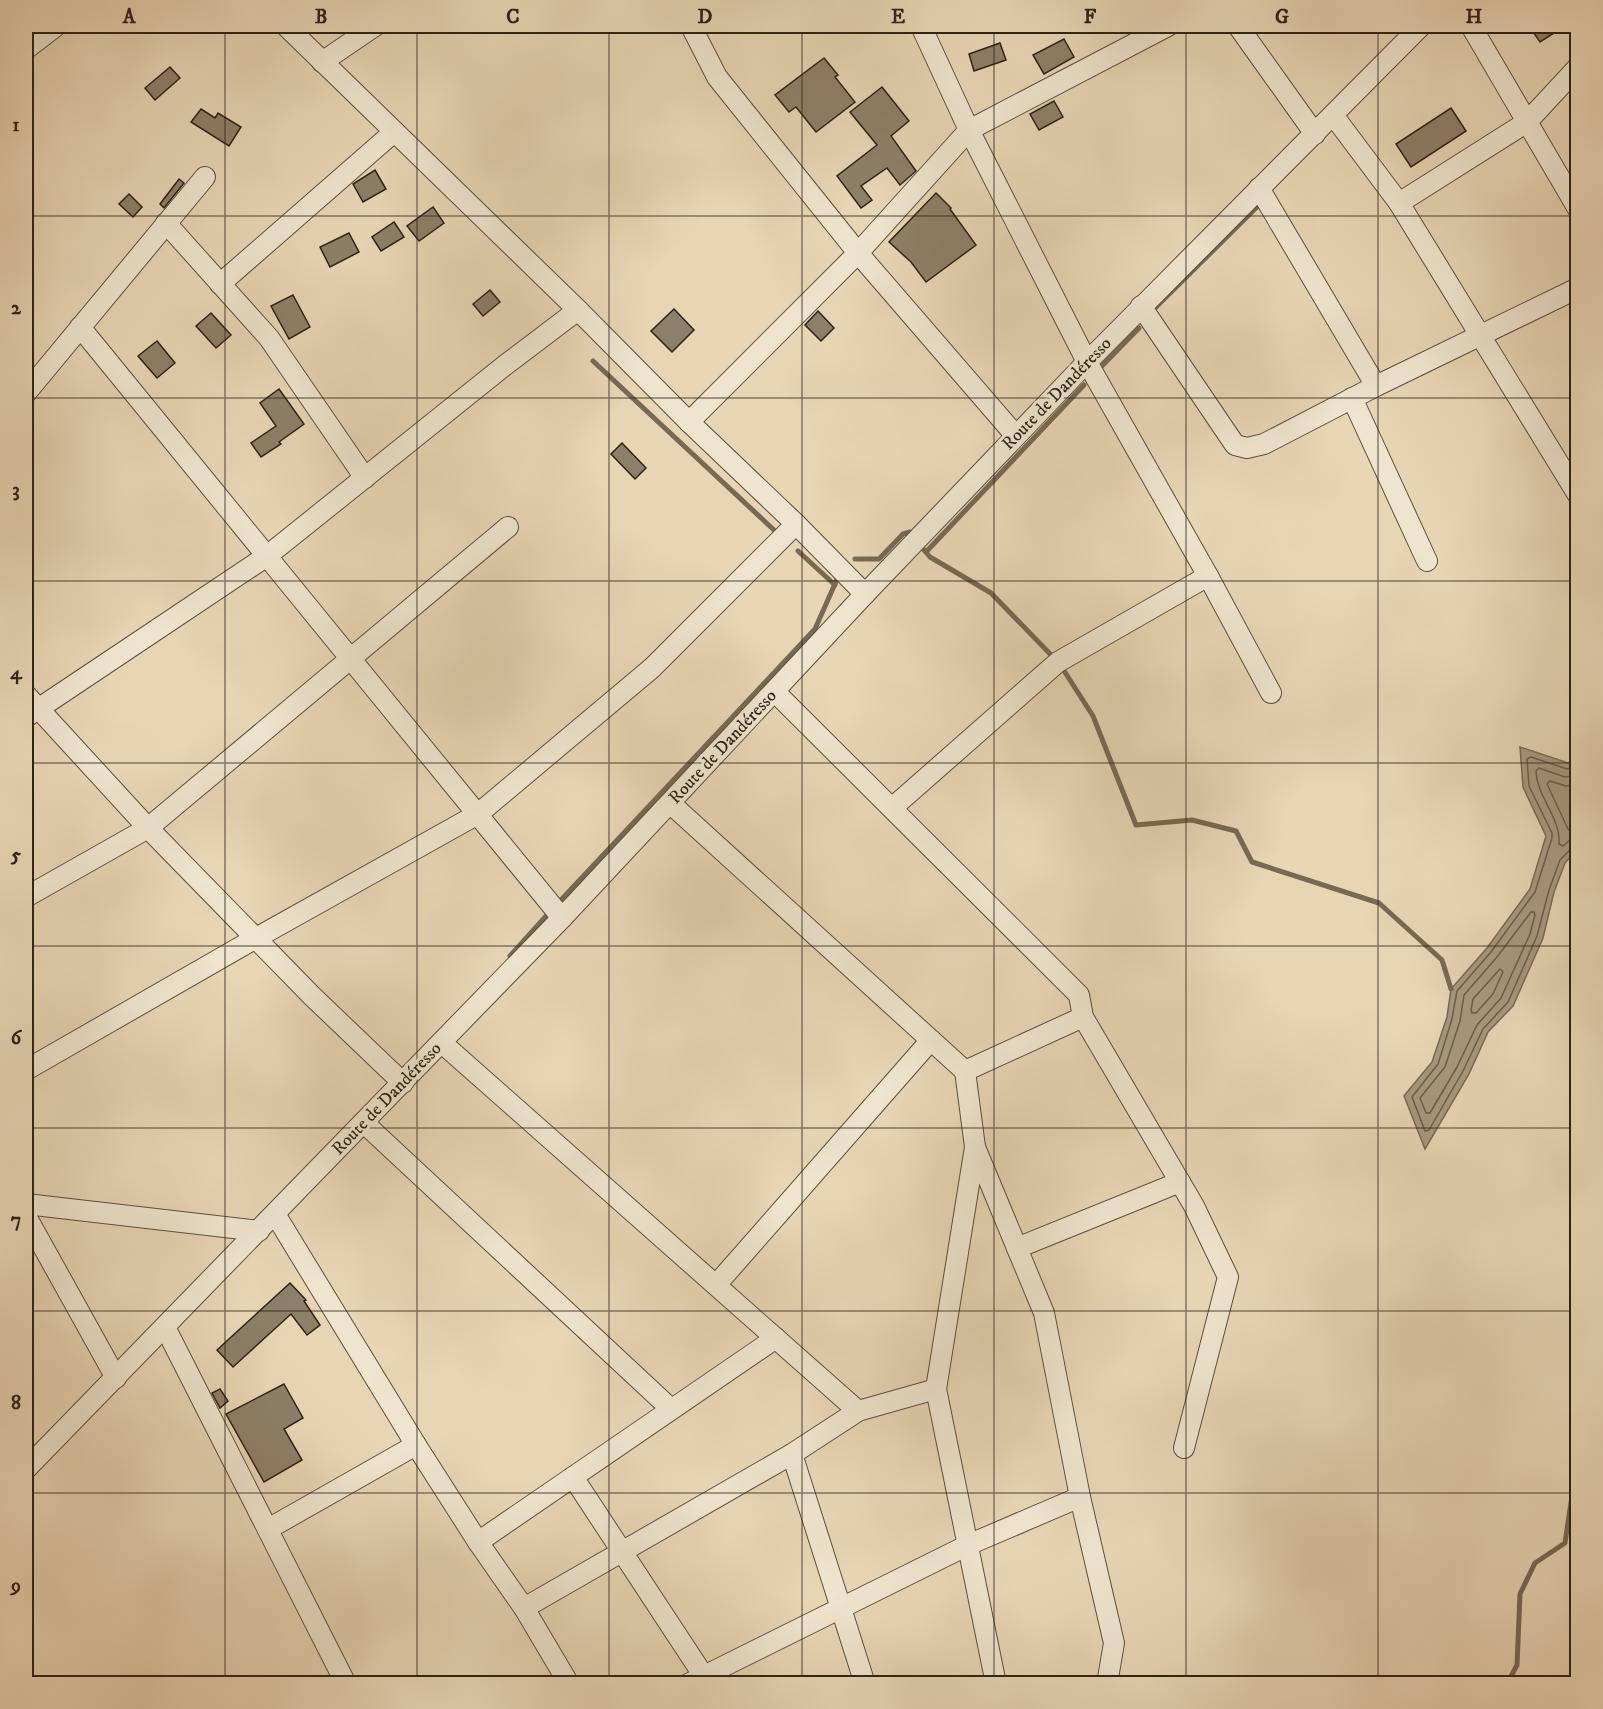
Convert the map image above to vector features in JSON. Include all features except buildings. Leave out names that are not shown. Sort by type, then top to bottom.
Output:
[{"type":"street","points":[[26,49],[56,26]]},
{"type":"street","points":[[286,26],[865,594]]},
{"type":"street","points":[[322,62],[375,26]]},
{"type":"street","points":[[691,26],[717,77],[858,253],[1016,436]]},
{"type":"street","points":[[921,26],[969,130],[1086,362],[1208,576],[1271,693]]},
{"type":"street","points":[[689,422],[858,253],[969,130],[1168,26]]},
{"type":"street","points":[[1238,26],[1315,134]]},
{"type":"street","name":"Route de Dandéresso","points":[[26,1469],[562,918],[1086,362],[1421,26]]},
{"type":"street","points":[[1471,26],[1578,209]]},
{"type":"street","points":[[1399,203],[1527,122],[1578,67]]},
{"type":"street","points":[[1333,115],[1399,203],[1578,495]]},
{"type":"street","points":[[219,284],[394,132]]},
{"type":"street","points":[[26,390],[205,177]]},
{"type":"street","points":[[1259,188],[1376,386]]},
{"type":"street","points":[[166,223],[268,338],[365,478]]},
{"type":"street","points":[[1141,306],[1235,445],[1247,448],[1264,444],[1376,386],[1578,288]]},
{"type":"street","points":[[403,1083],[312,996],[30,707],[267,556],[504,366],[578,310]]},
{"type":"street","points":[[80,327],[562,918]]},
{"type":"street","points":[[1353,398],[1427,561]]},
{"type":"street","points":[[26,1070],[478,814],[652,668],[796,524]]},
{"type":"street","points":[[26,897],[148,828],[508,527]]},
{"type":"street","points":[[892,808],[1058,662],[1208,576]]},
{"type":"street","points":[[775,692],[1079,995],[1083,1017],[1194,1206],[1228,1277],[1184,1448]]},
{"type":"street","points":[[670,803],[965,1071],[975,1148],[1044,1313],[1080,1497],[1114,1643],[1107,1683]]},
{"type":"street","points":[[965,1071],[1083,1017]]},
{"type":"street","points":[[716,1285],[931,1040]]},
{"type":"street","points":[[442,1043],[858,1411]]},
{"type":"street","points":[[364,1123],[671,1409]]},
{"type":"street","points":[[975,1148],[936,1389],[996,1683]]},
{"type":"street","points":[[1017,1248],[1180,1182]]},
{"type":"street","points":[[26,1204],[259,1231]]},
{"type":"street","points":[[275,1214],[416,1445],[478,1542],[524,1608],[569,1683]]},
{"type":"street","points":[[26,1216],[116,1378]]},
{"type":"street","points":[[165,1327],[346,1683]]},
{"type":"street","points":[[478,1542],[776,1338]]},
{"type":"street","points":[[524,1608],[792,1454],[858,1411],[936,1389]]},
{"type":"street","points":[[268,1529],[416,1445]]},
{"type":"street","points":[[792,1454],[865,1683]]},
{"type":"street","points":[[573,1477],[622,1551],[700,1681],[968,1545],[1080,1497]]},
{"type":"water","points":[[1520,747],[1568,763],[1577,755],[1578,791],[1575,792],[1575,833],[1577,850],[1565,863],[1554,892],[1543,938],[1513,1006],[1488,1032],[1469,1074],[1425,1149],[1404,1096],[1432,1062],[1447,1017],[1451,989],[1487,948],[1530,889],[1546,836],[1523,787]]},
{"type":"waterway","points":[[1152,311],[1262,202]]},
{"type":"waterway","points":[[1099,369],[1139,328]]},
{"type":"waterway","points":[[593,361],[774,530]]},
{"type":"waterway","points":[[926,552],[1084,385]]},
{"type":"waterway","points":[[855,559],[879,559],[903,534],[910,532]]},
{"type":"waterway","points":[[919,544],[930,557],[991,593],[1055,659]]},
{"type":"waterway","points":[[798,551],[835,585]]},
{"type":"waterway","points":[[561,900],[815,629],[838,577]]},
{"type":"waterway","points":[[1061,666],[1093,716],[1136,825],[1192,820],[1236,831],[1252,862],[1379,903],[1442,960],[1451,989]]},
{"type":"waterway","points":[[510,956],[548,914]]},
{"type":"waterway","points":[[1507,1684],[1517,1665],[1520,1594],[1535,1563],[1565,1543],[1572,1496],[1578,1493]]}]
